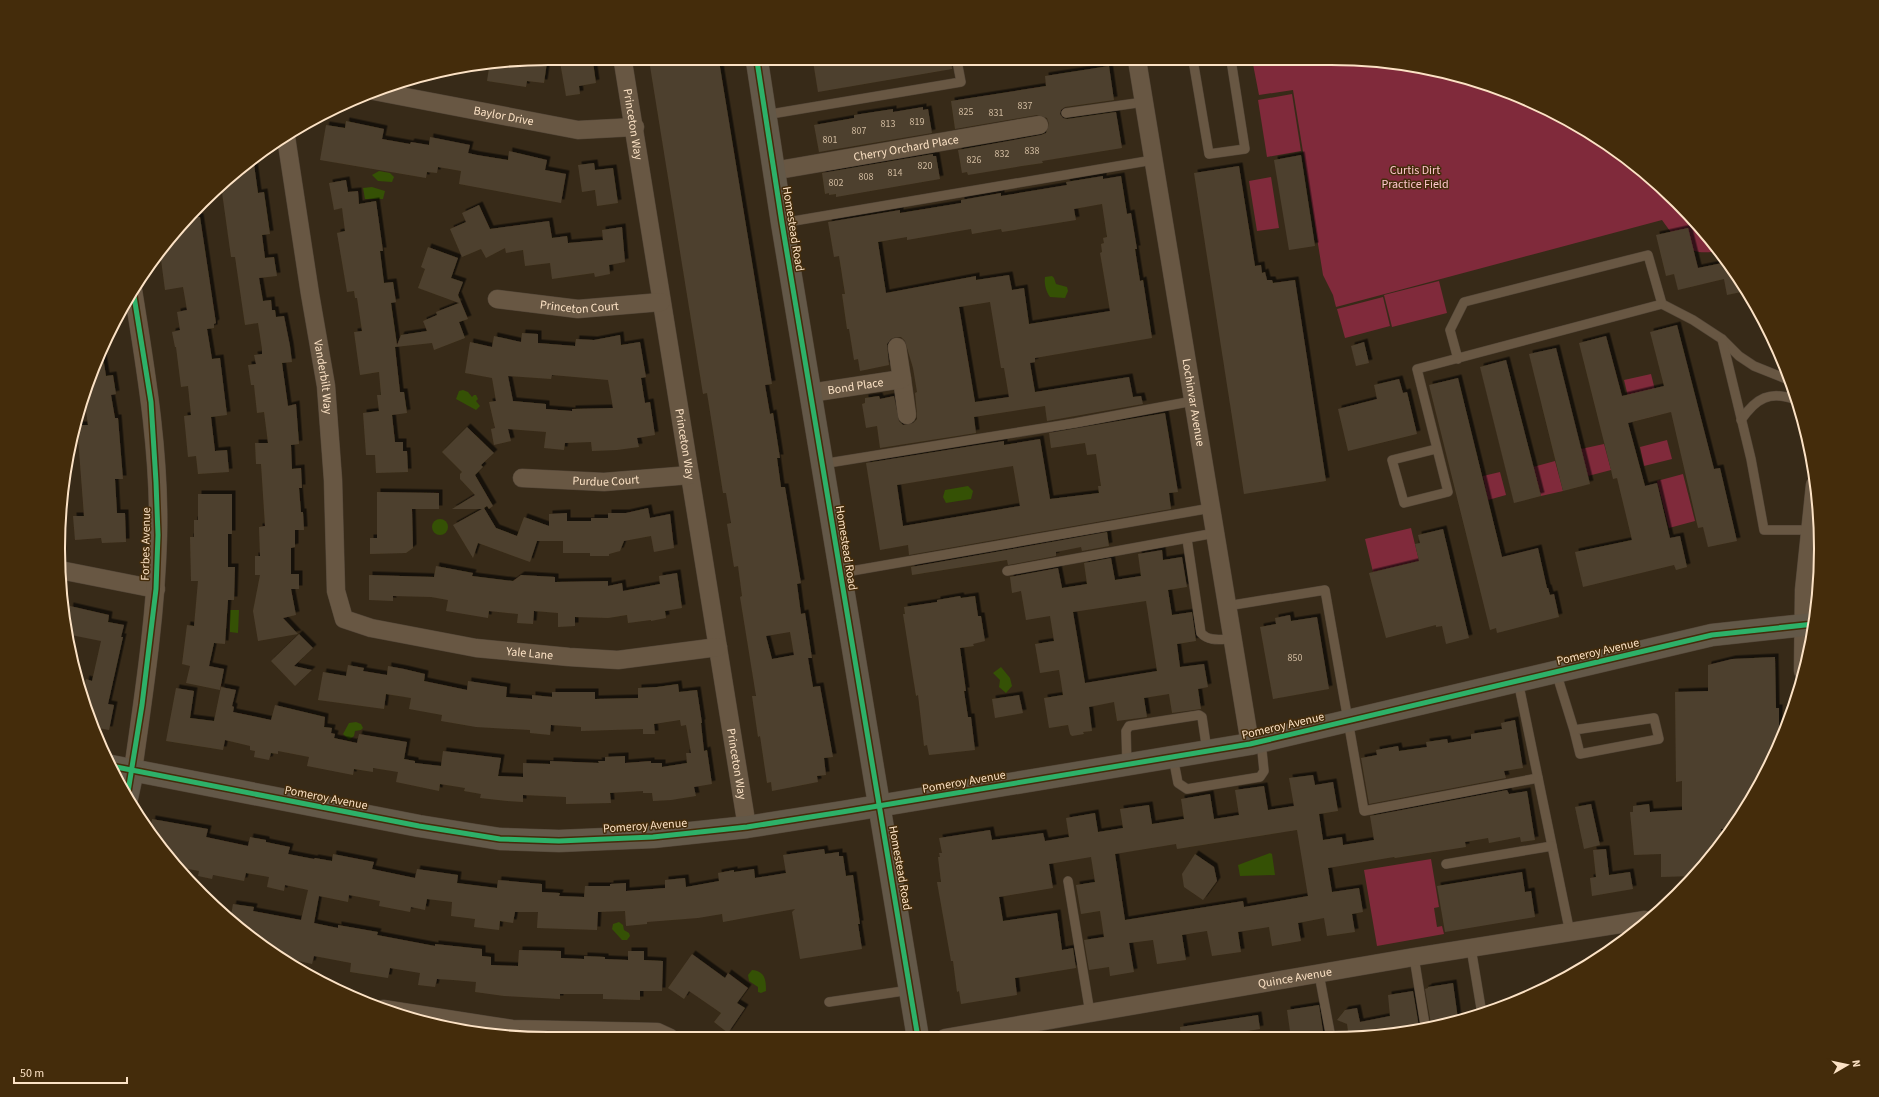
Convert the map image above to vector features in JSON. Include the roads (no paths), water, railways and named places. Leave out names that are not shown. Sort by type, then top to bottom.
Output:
[{"type":"street","name":"Princeton Way","points":[[624,65],[635,127],[661,302],[747,827]]},
{"type":"street","name":"Homestead Road","points":[[758,65],[773,171],[917,1032]]},
{"type":"street","name":"Lochinvar Avenue","points":[[1138,65],[1232,639],[1256,743]]},
{"type":"street","name":"Baylor Drive","points":[[386,93],[578,130],[635,127]]},
{"type":"street","name":"Cherry Orchard Place","points":[[773,171],[1039,125]]},
{"type":"street","name":"Vanderbilt Way","points":[[287,142],[326,386],[333,480],[336,591],[344,619]]},
{"type":"street","name":"Princeton Court","points":[[497,299],[578,309],[661,302]]},
{"type":"street","name":"Forbes Avenue","points":[[129,788],[133,770],[156,589],[158,535],[150,402],[134,300]]},
{"type":"street","points":[[897,347],[907,415]]},
{"type":"street","name":"Bond Place","points":[[810,393],[902,379]]},
{"type":"street","name":"Purdue Court","points":[[522,478],[604,482],[690,475]]},
{"type":"street","points":[[1808,624],[1809,530],[1812,507]]},
{"type":"street","points":[[66,571],[156,589]]},
{"type":"street","name":"Yale Lane","points":[[344,619],[371,628],[476,648],[569,657],[618,660],[718,648]]},
{"type":"street","name":"Pomeroy Avenue","points":[[118,767],[419,826],[500,839],[559,841],[653,837],[747,827],[1256,743],[1712,635],[1808,624]]},
{"type":"street","name":"Quince Avenue","points":[[980,1032],[1414,957],[1638,921]]},
{"type":"street","points":[[439,1020],[478,1027]]},
{"type":"lane","points":[[765,114],[961,82],[958,65]]},
{"type":"lane","points":[[1194,65],[1209,154],[1245,149],[1232,65]]},
{"type":"lane","points":[[1066,113],[1144,102]]},
{"type":"lane","points":[[782,223],[1154,160]]},
{"type":"lane","points":[[1458,359],[1450,330],[1464,302],[1648,256],[1662,304]]},
{"type":"lane","points":[[1436,449],[1392,460],[1404,504],[1448,492],[1417,369],[1662,304],[1693,320],[1722,339],[1739,356],[1754,366],[1782,377]]},
{"type":"lane","points":[[1722,339],[1751,459],[1764,530],[1809,530]]},
{"type":"lane","points":[[1741,420],[1748,409],[1758,400],[1767,396],[1777,395],[1790,398]]},
{"type":"lane","points":[[822,464],[1075,423],[1193,401]]},
{"type":"lane","points":[[840,573],[1211,508]]},
{"type":"lane","points":[[1008,571],[1215,533]]},
{"type":"lane","points":[[1187,539],[1201,633],[1205,638],[1232,639]]},
{"type":"lane","points":[[1227,606],[1324,590],[1364,810],[1538,778]]},
{"type":"lane","points":[[1556,672],[1580,754],[1659,739],[1654,718],[1574,730]]},
{"type":"lane","points":[[1518,681],[1570,933]]},
{"type":"lane","points":[[1128,765],[1126,731],[1130,726],[1199,715],[1202,717],[1207,751]]},
{"type":"lane","points":[[1173,757],[1178,783],[1187,789],[1260,777],[1264,771],[1256,743]]},
{"type":"lane","points":[[1446,864],[1552,846]]},
{"type":"lane","points":[[1068,881],[1090,1013]]},
{"type":"lane","points":[[1471,948],[1481,1008]]},
{"type":"lane","points":[[1414,957],[1425,1023]]},
{"type":"lane","points":[[1319,974],[1330,1032]]},
{"type":"lane","points":[[829,1002],[910,990]]},
{"type":"park label","name":"Curtis Dirt Practice Field","points":[[1415,177]]}]
